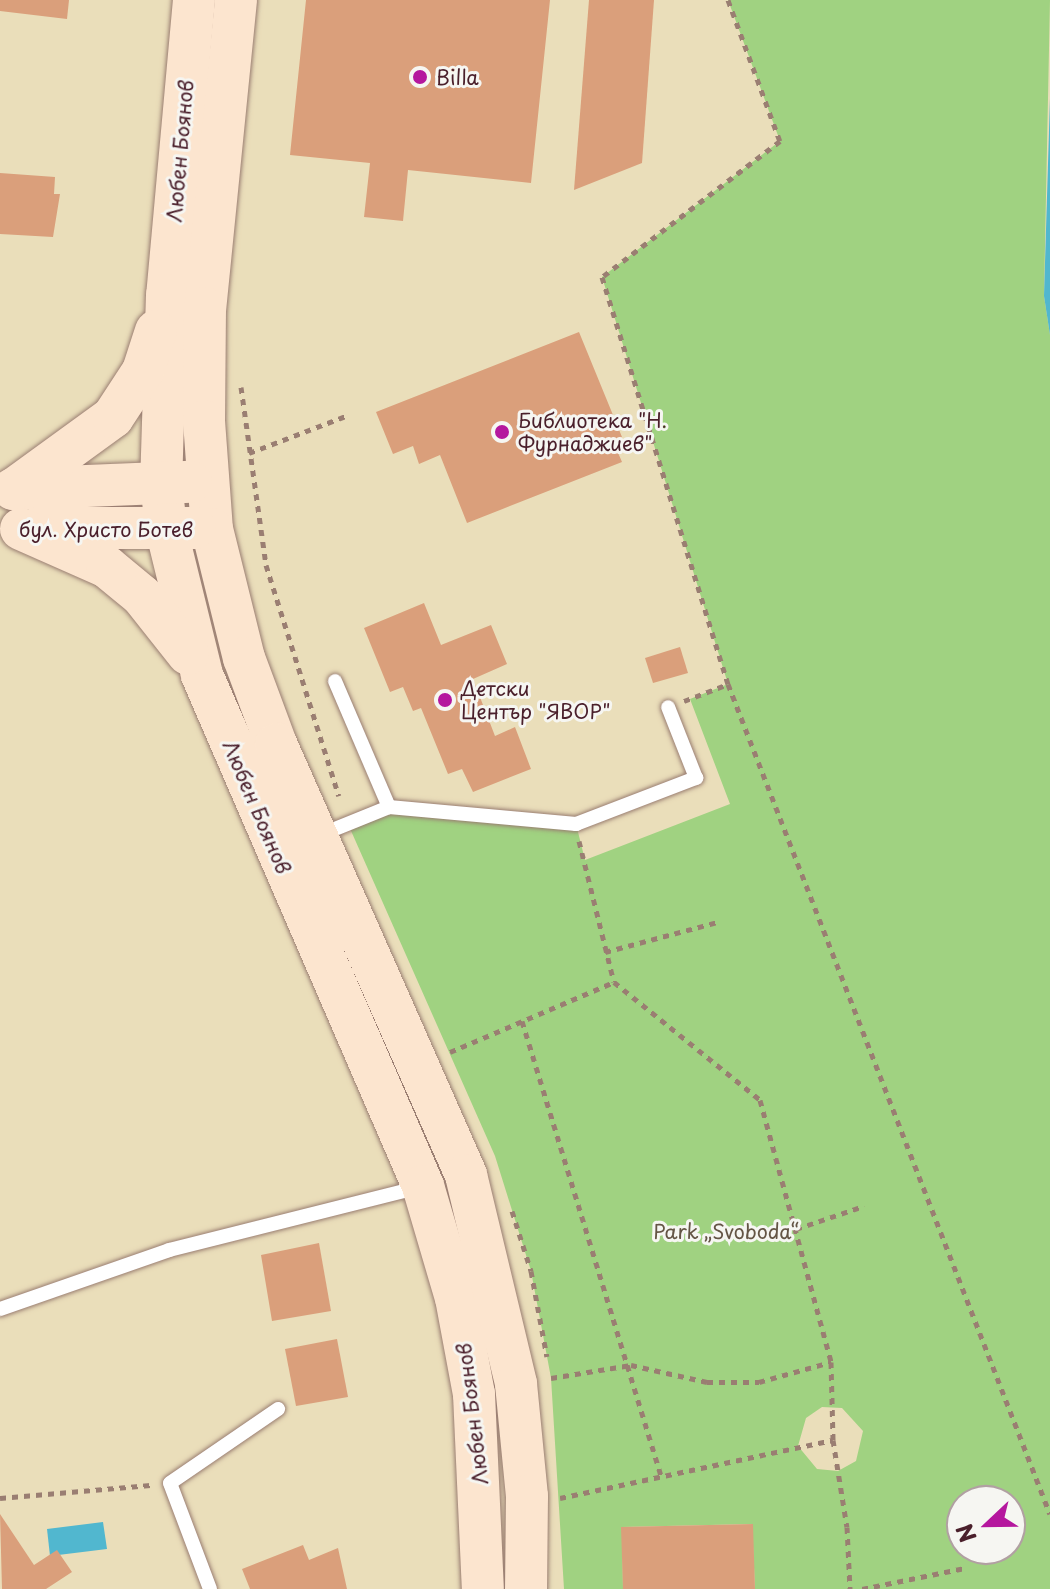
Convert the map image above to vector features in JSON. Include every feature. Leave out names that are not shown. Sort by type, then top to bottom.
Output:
[{"type":"street","name":"Любен Боянов","points":[[194,0],[167,295],[161,482],[166,528],[202,675],[497,1284],[516,1384],[527,1496],[526,1589]]},
{"type":"street","name":"Любен Боянов","points":[[236,0],[205,308],[207,481],[212,529],[244,658],[316,837],[445,1180],[456,1298],[474,1394],[483,1589]]},
{"type":"street","points":[[167,295],[143,371],[113,417],[9,509],[117,575],[168,625],[202,675]]},
{"type":"street","name":"бул. Христо Ботев","points":[[9,509],[161,482],[207,481]]},
{"type":"street","name":"бул. Христо Ботев","points":[[9,509],[166,528],[212,529]]},
{"type":"lane","points":[[335,681],[389,807]]},
{"type":"lane","points":[[316,837],[389,807],[576,824],[696,778],[668,707]]},
{"type":"lane","points":[[0,1309],[169,1250],[445,1180]]},
{"type":"lane","points":[[210,1589],[170,1483],[278,1409]]},
{"type":"path","points":[[728,0],[780,141],[602,277],[728,684],[1050,1514]]},
{"type":"path","points":[[249,453],[346,416]]},
{"type":"path","points":[[668,707],[728,684]]},
{"type":"path","points":[[576,824],[614,982],[760,1100],[831,1362],[833,1440],[847,1527],[850,1589]]},
{"type":"path","points":[[605,952],[718,922]]},
{"type":"path","points":[[450,1052],[614,982]]},
{"type":"path","points":[[522,1021],[661,1475]]},
{"type":"path","points":[[796,1229],[864,1206]]},
{"type":"path","points":[[551,1378],[627,1365],[707,1382],[759,1382],[831,1362]]},
{"type":"path","points":[[560,1498],[833,1440]]},
{"type":"path","points":[[0,1498],[170,1483]]},
{"type":"path","points":[[862,1589],[965,1568]]},
{"type":"green space","name":"Park „Svoboda“","points":[[728,0],[1050,0],[1044,296],[1050,335],[1050,1589],[755,1589],[752,1524],[622,1527],[623,1589],[564,1589],[551,1378],[531,1271],[495,1156],[348,824],[389,807],[576,824],[585,860],[730,804],[690,699],[728,684],[602,277],[780,141]],"holes":[[[822,1407],[842,1408],[863,1431],[856,1461],[838,1471],[817,1469],[798,1446],[806,1418]]]},
{"type":"water","points":[[1050,98],[1050,335],[1044,296]]},
{"type":"water","points":[[103,1522],[107,1549],[50,1556],[47,1529]]},
{"type":"building","points":[[0,0],[69,0],[67,19],[0,11]]},
{"type":"building","name":"Billa","points":[[306,0],[550,0],[531,183],[408,170],[403,221],[364,217],[370,163],[290,155]]},
{"type":"building","points":[[589,0],[654,0],[642,163],[574,190]]},
{"type":"building","points":[[0,173],[55,177],[54,194],[60,194],[53,237],[0,234]]},
{"type":"building","name":"Библиотека \"Н. Фурнаджиев\"","points":[[579,332],[622,437],[613,441],[622,462],[467,523],[440,455],[419,464],[413,446],[393,454],[376,412]]},
{"type":"building","name":"Детски Център \"ЯВОР\"","points":[[424,603],[441,645],[491,625],[507,664],[473,679],[495,736],[515,727],[531,769],[473,792],[462,769],[448,774],[421,708],[413,711],[403,687],[390,692],[364,628]]},
{"type":"building","points":[[680,647],[688,673],[653,683],[645,658]]},
{"type":"building","points":[[319,1243],[331,1311],[272,1321],[261,1255]]},
{"type":"building","points":[[337,1339],[348,1397],[296,1406],[285,1349]]},
{"type":"building","points":[[0,1514],[34,1565],[57,1550],[72,1572],[46,1589],[2,1589]]},
{"type":"building","points":[[753,1524],[755,1589],[623,1589],[621,1527]]},
{"type":"building","points":[[303,1545],[309,1560],[338,1548],[347,1589],[250,1589],[242,1569]]},
{"type":"place","name":"Billa","points":[[420,77]]},
{"type":"place","name":"Библиотека \"Н. Фурнаджиев\"","points":[[502,432]]},
{"type":"place","name":"Детски Център \"ЯВОР\"","points":[[445,700]]}]
